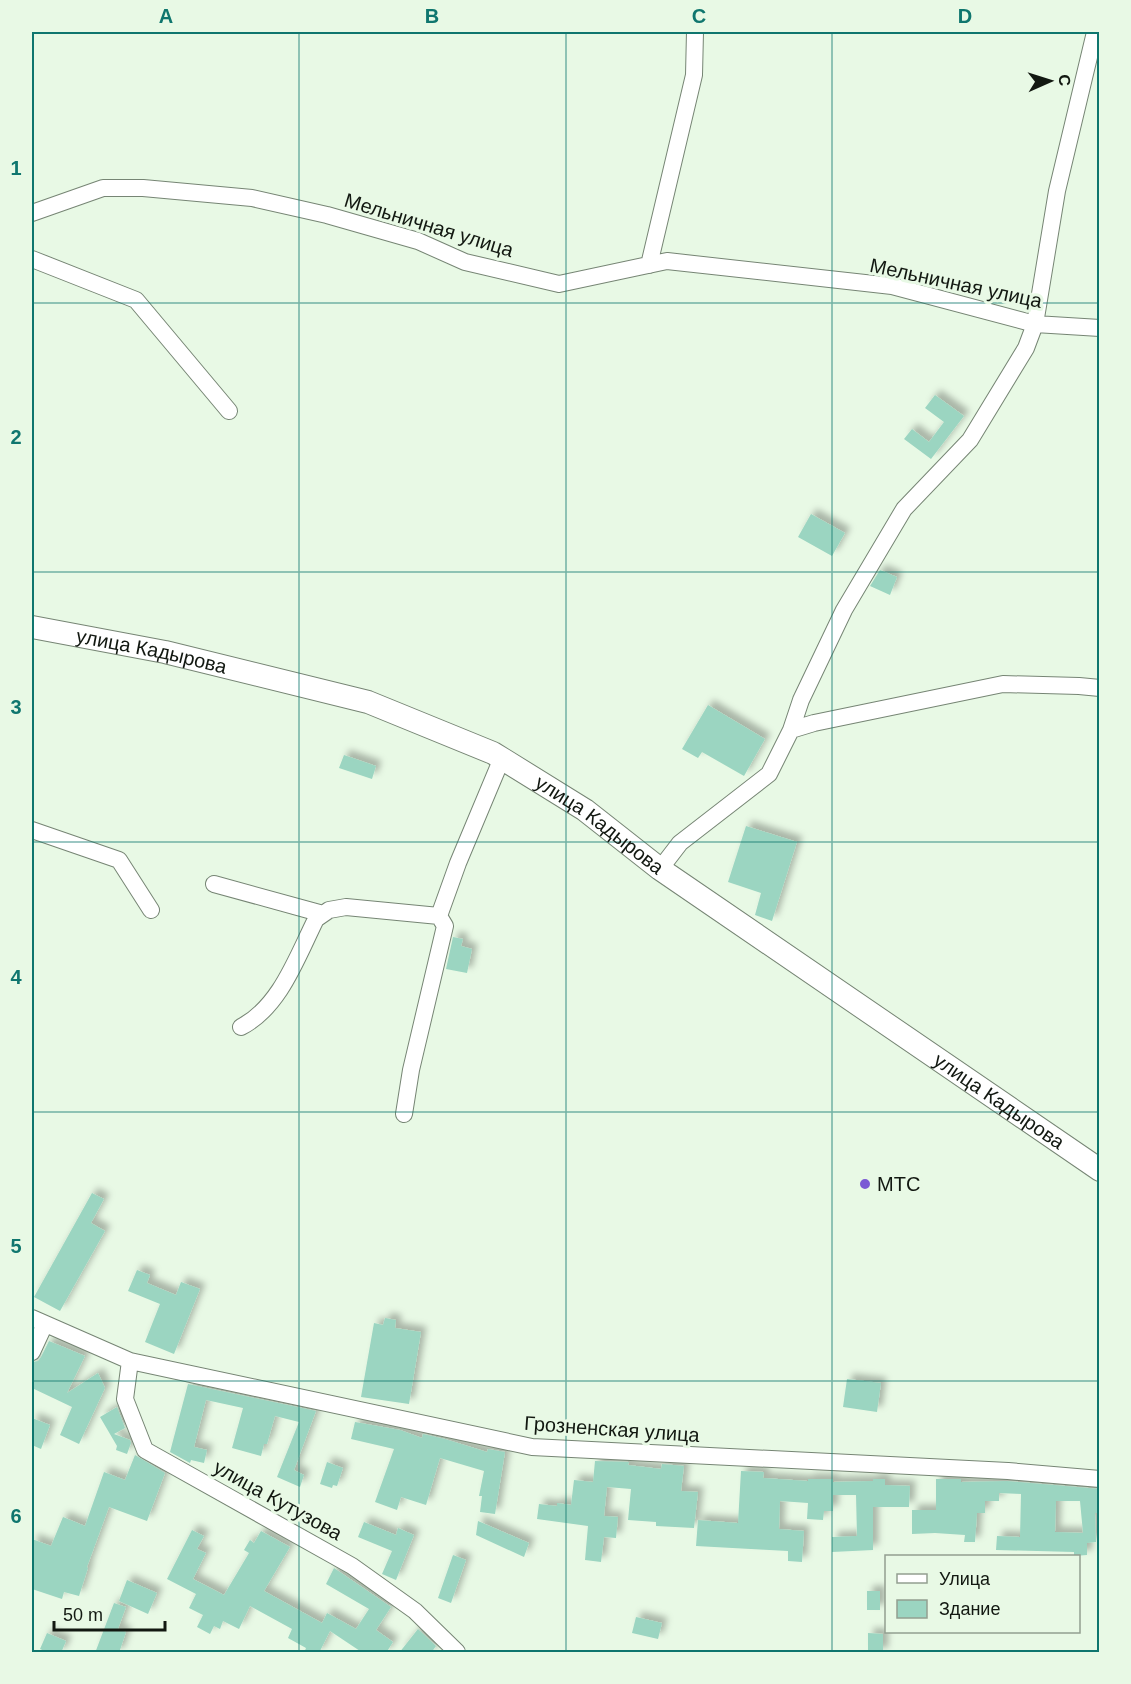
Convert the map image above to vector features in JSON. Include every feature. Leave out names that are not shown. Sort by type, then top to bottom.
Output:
[{"type":"street","points":[[649,265],[694,75],[695,32]]},
{"type":"street","points":[[660,868],[680,843],[769,774],[844,610],[904,508],[970,440],[1026,348],[1035,324],[1057,191],[1095,32]]},
{"type":"street","name":"Мельничная улица","points":[[32,213],[103,188],[143,188],[252,198],[327,214],[418,242],[465,262],[559,284],[667,261],[892,286],[1035,324],[1100,328]]},
{"type":"street","points":[[32,259],[136,300],[230,411]]},
{"type":"street","name":"улица Кадырова","points":[[32,627],[165,652],[368,702],[493,753],[585,810],[660,868],[1100,1170]]},
{"type":"street","points":[[791,730],[814,723],[1003,684],[1100,688]]},
{"type":"street","points":[[439,916],[458,863],[502,758]]},
{"type":"street","points":[[32,830],[119,860],[151,910]]},
{"type":"street","points":[[214,884],[323,914]]},
{"type":"street","points":[[241,1028],[256,1019],[281,987],[316,919],[323,914],[346,907],[439,916]]},
{"type":"street","points":[[404,1114],[411,1070],[445,926],[439,916]]},
{"type":"street","points":[[32,1352],[38,1321]]},
{"type":"street","name":"Грозненская улица","points":[[38,1321],[130,1361],[532,1447],[1008,1471],[1100,1479]]},
{"type":"street","name":"улица Кутузова","points":[[130,1361],[125,1399],[146,1450],[352,1566],[414,1611],[457,1653]]},
{"type":"building","points":[[935,395],[964,416],[931,459],[904,439],[912,429],[929,442],[944,422],[925,408]]},
{"type":"building","points":[[811,514],[845,533],[832,556],[798,537]]},
{"type":"building","points":[[880,570],[897,577],[890,595],[870,586]]},
{"type":"building","points":[[708,705],[765,739],[744,776],[702,752],[698,758],[682,749]]},
{"type":"building","points":[[344,755],[376,766],[372,779],[339,768]]},
{"type":"building","points":[[746,826],[797,842],[772,921],[755,915],[761,893],[728,882]]},
{"type":"building","points":[[453,937],[463,939],[461,946],[472,949],[467,973],[446,969]]},
{"type":"building","points":[[92,1193],[104,1199],[91,1223],[105,1231],[60,1311],[34,1297]]},
{"type":"building","points":[[137,1270],[150,1275],[147,1283],[176,1295],[181,1282],[200,1289],[174,1354],[145,1342],[160,1304],[128,1291]]},
{"type":"building","points":[[385,1318],[396,1320],[395,1328],[421,1332],[409,1404],[361,1397],[374,1323],[383,1325]]},
{"type":"building","points":[[49,1341],[85,1356],[67,1393],[98,1373],[105,1388],[79,1444],[60,1435],[72,1407],[32,1388],[32,1362],[38,1361]]},
{"type":"building","points":[[847,1379],[881,1383],[877,1412],[843,1407]]},
{"type":"building","points":[[188,1384],[316,1411],[294,1470],[304,1475],[300,1487],[277,1477],[299,1422],[275,1416],[261,1456],[232,1448],[243,1408],[206,1400],[194,1447],[207,1450],[204,1463],[191,1460],[190,1463],[170,1452]]},
{"type":"building","points":[[117,1407],[125,1428],[114,1434],[130,1440],[127,1454],[116,1450],[117,1446],[100,1417]]},
{"type":"building","points":[[32,1418],[50,1425],[41,1449],[32,1445]]},
{"type":"building","points":[[355,1422],[400,1430],[422,1438],[423,1434],[445,1439],[487,1452],[488,1449],[505,1452],[495,1514],[480,1512],[482,1496],[479,1496],[484,1471],[440,1458],[426,1505],[401,1497],[397,1510],[375,1502],[394,1449],[351,1439]]},
{"type":"building","points":[[135,1455],[165,1473],[147,1521],[109,1507],[79,1596],[64,1592],[62,1599],[32,1589],[32,1539],[51,1546],[63,1517],[85,1526],[104,1472],[125,1480]]},
{"type":"building","points":[[595,1461],[629,1462],[628,1465],[661,1469],[662,1464],[684,1466],[681,1491],[698,1492],[694,1528],[656,1526],[656,1522],[628,1520],[631,1489],[607,1487],[604,1516],[618,1517],[616,1538],[604,1537],[601,1562],[585,1560],[588,1526],[537,1519],[539,1504],[571,1505],[574,1480],[593,1482]]},
{"type":"building","points":[[327,1462],[343,1468],[337,1486],[333,1485],[332,1488],[320,1484]]},
{"type":"building","points":[[741,1471],[764,1472],[763,1478],[808,1481],[808,1479],[833,1479],[833,1482],[885,1479],[885,1485],[910,1486],[909,1507],[873,1507],[873,1550],[832,1552],[832,1537],[857,1536],[856,1495],[833,1495],[833,1511],[824,1511],[823,1520],[807,1519],[808,1503],[780,1501],[779,1529],[804,1531],[802,1562],[788,1561],[788,1551],[696,1546],[698,1520],[738,1523]]},
{"type":"building","points":[[936,1479],[961,1479],[961,1482],[1007,1481],[1100,1489],[1100,1513],[1095,1513],[1096,1542],[1087,1543],[1087,1555],[1074,1555],[1074,1552],[996,1550],[997,1536],[1020,1537],[1021,1494],[999,1493],[999,1501],[985,1501],[985,1513],[977,1513],[975,1542],[964,1542],[965,1535],[912,1534],[912,1510],[936,1510]],"holes":[[[1056,1501],[1080,1501],[1083,1533],[1055,1532]]]},
{"type":"building","points":[[478,1521],[529,1543],[524,1557],[476,1535]]},
{"type":"building","points":[[364,1522],[396,1535],[398,1528],[414,1535],[396,1580],[382,1574],[392,1551],[358,1537]]},
{"type":"building","points":[[192,1530],[204,1536],[197,1549],[206,1553],[193,1579],[224,1595],[249,1553],[244,1550],[250,1540],[254,1543],[261,1531],[290,1547],[264,1591],[322,1623],[327,1613],[356,1629],[369,1609],[326,1584],[334,1568],[391,1607],[376,1630],[393,1642],[386,1653],[363,1653],[330,1631],[319,1653],[304,1653],[306,1648],[288,1638],[292,1629],[250,1606],[239,1629],[223,1621],[220,1629],[214,1626],[210,1634],[197,1627],[203,1615],[189,1608],[196,1594],[167,1579]]},
{"type":"building","points":[[453,1555],[466,1560],[451,1603],[438,1598]]},
{"type":"building","points":[[127,1580],[157,1593],[148,1614],[119,1601]]},
{"type":"building","points":[[867,1591],[880,1591],[880,1610],[867,1610]]},
{"type":"building","points":[[114,1603],[126,1607],[118,1629],[126,1632],[119,1653],[95,1653]]},
{"type":"building","points":[[636,1617],[662,1623],[658,1639],[632,1633]]},
{"type":"building","points":[[418,1629],[436,1646],[431,1653],[399,1653]]},
{"type":"building","points":[[47,1633],[66,1641],[61,1653],[49,1653],[40,1649]]},
{"type":"building","points":[[868,1633],[883,1634],[883,1653],[868,1653]]},
{"type":"place","name":"МТС","points":[[865,1184]]}]
